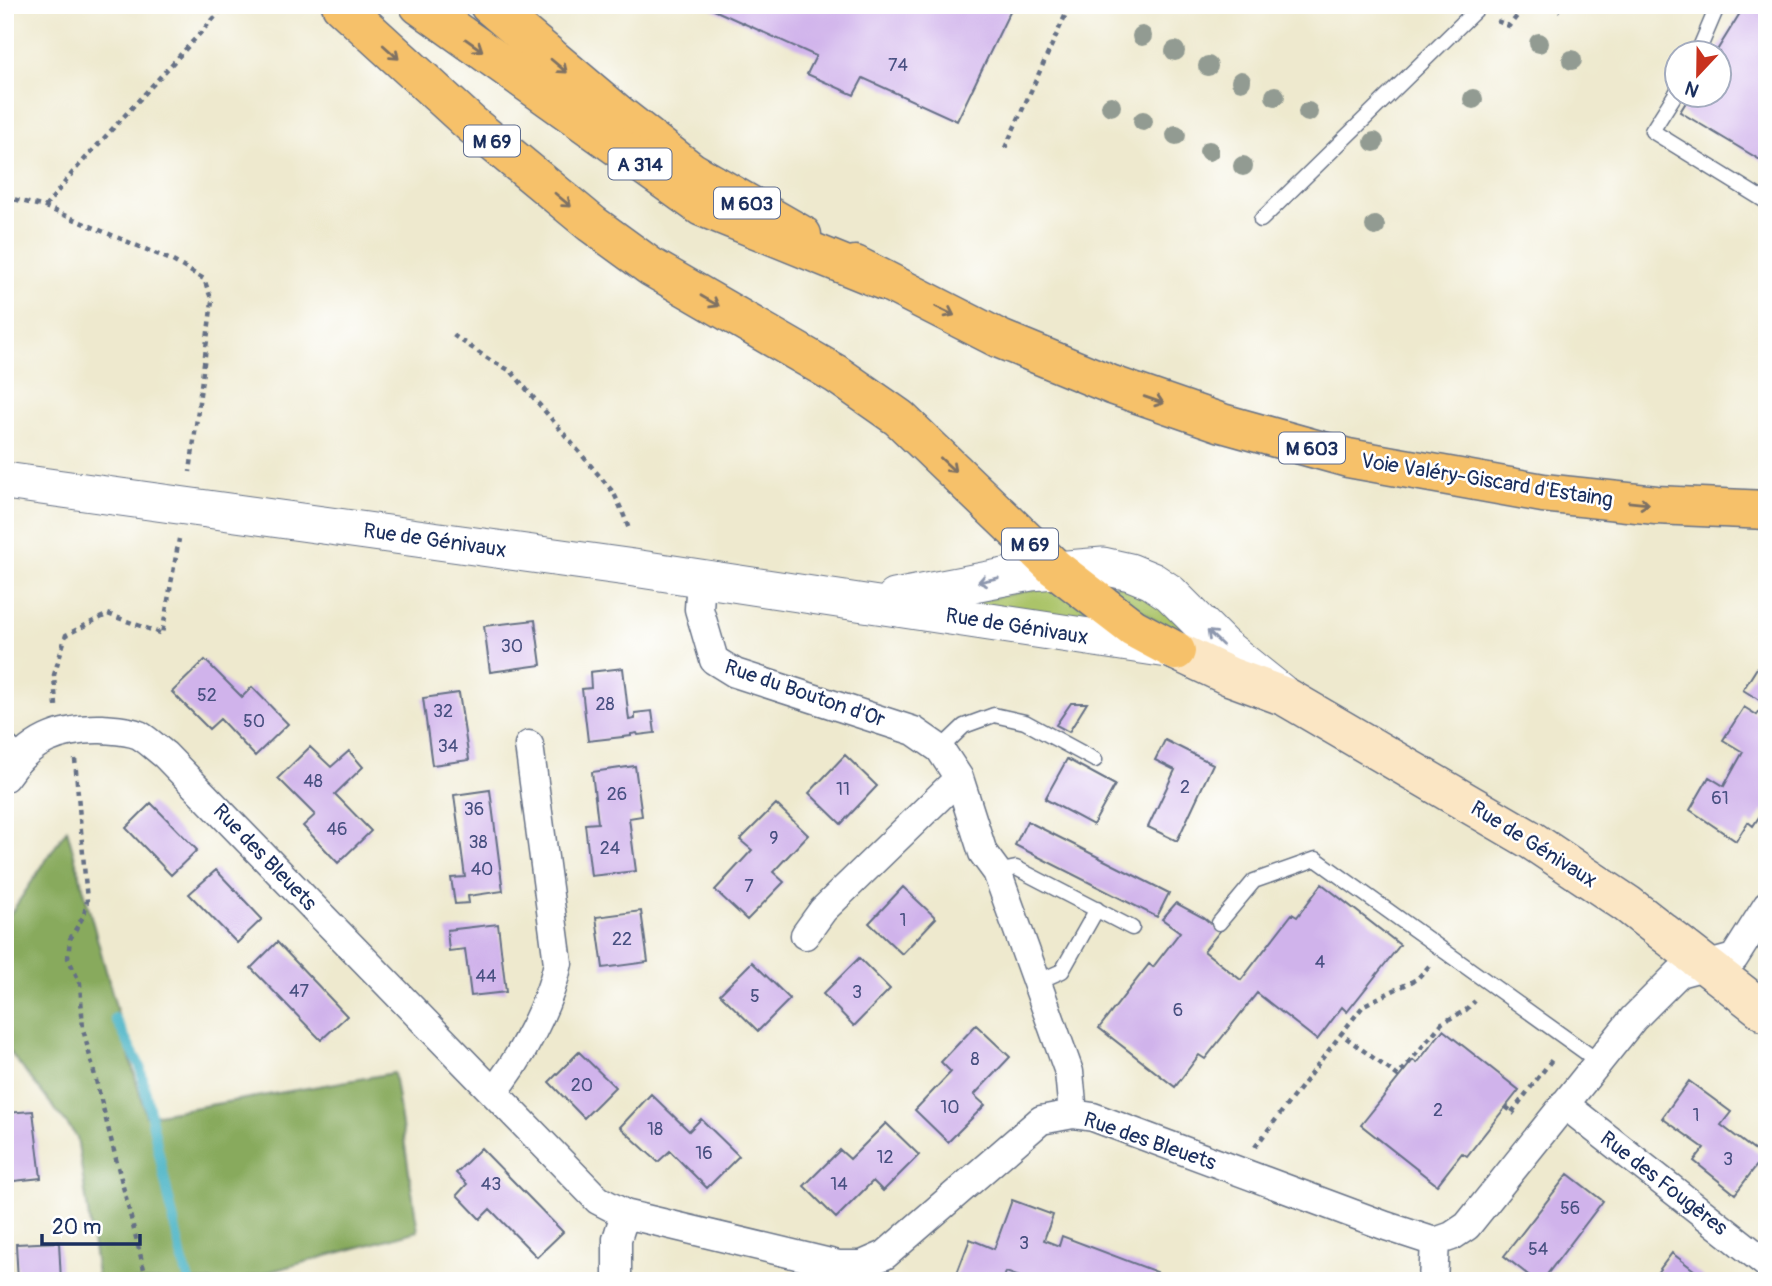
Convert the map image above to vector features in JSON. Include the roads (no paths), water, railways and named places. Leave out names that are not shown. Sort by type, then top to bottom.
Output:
[{"type":"highway","name":"M 69","points":[[341,5],[471,124],[592,224],[651,267],[836,374],[899,418],[1055,568],[1133,628],[1176,650]]},
{"type":"highway","name":"A 314","points":[[419,5],[702,207],[884,281]]},
{"type":"highway","name":"Voie Valéry-Giscard d'Estaing","points":[[489,5],[618,114],[691,171],[884,281],[1000,339],[1112,385],[1222,423],[1348,458],[1543,493],[1656,505],[1767,510]]},
{"type":"main road","name":"Rue de Génivaux","points":[[1176,650],[1229,677],[1286,697],[1531,840],[1627,904],[1767,1013]]},
{"type":"street","name":"Rue de Génivaux","points":[[5,481],[186,502],[1176,650]]},
{"type":"street","name":"Rue de Génivaux","points":[[864,603],[1055,568],[1103,566],[1130,572],[1152,581],[1170,593],[1223,646],[1286,697]]},
{"type":"street","name":"Rue du Bouton d'Or","points":[[701,578],[699,609],[714,660],[735,673],[914,731],[940,749],[959,778],[983,853],[997,872],[1069,1072],[1073,1114]]},
{"type":"street","name":"Rue des Bleuets","points":[[11,757],[63,732],[88,729],[117,730],[139,736],[165,755],[598,1200],[625,1214],[870,1273],[885,1255],[1041,1120],[1073,1114],[1093,1117],[1435,1242]]},
{"type":"street","points":[[493,1092],[509,1074],[554,985],[558,963],[529,745]]},
{"type":"street","points":[[805,935],[823,910],[959,778]]},
{"type":"street","points":[[1433,1281],[1435,1242],[1452,1236],[1467,1226],[1633,1019],[1679,973],[1734,958],[1767,906]]},
{"type":"street","name":"Rue des Fougères","points":[[1564,1104],[1761,1269]]},
{"type":"street","points":[[617,1281],[617,1239],[625,1214]]},
{"type":"lane","points":[[1261,219],[1481,5]]},
{"type":"lane","points":[[1704,38],[1718,5]]},
{"type":"lane","points":[[1667,108],[1652,131],[1767,202]]},
{"type":"lane","points":[[940,749],[964,726],[993,715],[1025,722],[1095,760]]},
{"type":"lane","points":[[1219,923],[1254,881],[1316,859],[1599,1062]]},
{"type":"lane","points":[[997,872],[1016,868],[1132,928]]},
{"type":"lane","points":[[1037,982],[1062,971],[1097,909]]},
{"type":"waterway","points":[[115,1018],[140,1066],[189,1281]]}]
